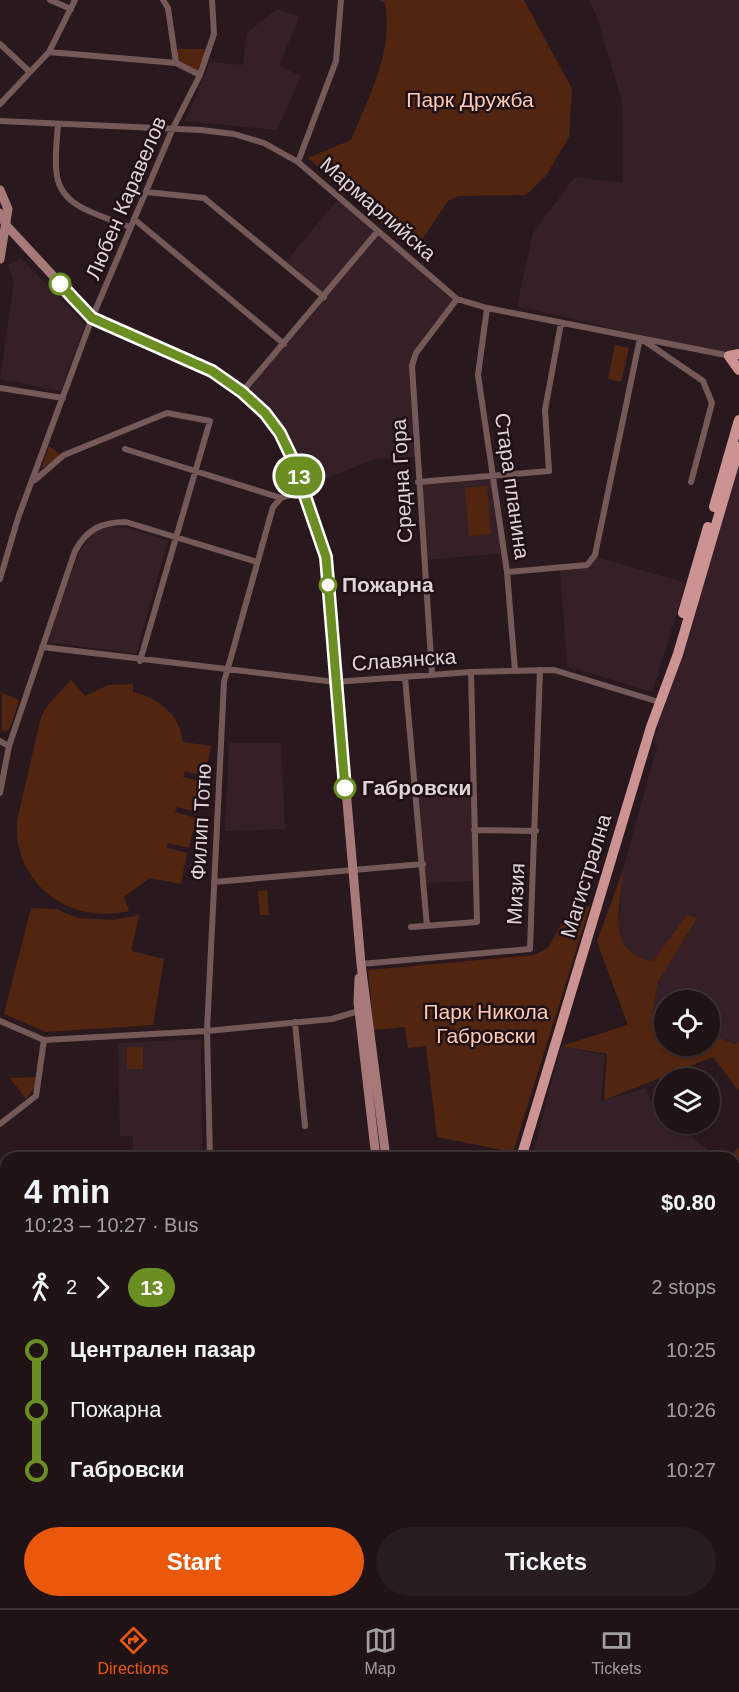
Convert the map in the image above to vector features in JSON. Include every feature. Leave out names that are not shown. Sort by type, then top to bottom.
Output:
[{"type":"main road","points":[[736,356],[739,370]]},
{"type":"main road","name":"Магистрална","points":[[664,689],[669,660],[739,420]]},
{"type":"main road","name":"Магистрална","points":[[523,1152],[659,702],[678,654],[739,447]]},
{"type":"main road","name":"Магистрална","points":[[530,1152],[547,1074]]},
{"type":"street","points":[[50,0],[70,9]]},
{"type":"street","points":[[0,104],[49,52],[75,0]]},
{"type":"street","points":[[163,0],[168,8],[176,63]]},
{"type":"street","name":"Любен Каравелов","points":[[0,579],[18,518],[92,318],[173,128],[200,75],[214,34],[212,0]]},
{"type":"street","points":[[298,162],[318,114],[336,61],[341,0]]},
{"type":"street","points":[[0,44],[30,72]]},
{"type":"street","points":[[49,52],[176,63],[200,75]]},
{"type":"street","name":"Мармарлийска","points":[[0,121],[173,128],[234,134],[264,143],[298,162],[457,299],[487,308],[736,356],[739,362]]},
{"type":"street","points":[[58,124],[57,177],[64,192],[75,205],[130,227]]},
{"type":"street","points":[[0,190],[8,209],[0,259]]},
{"type":"street","points":[[146,192],[204,198],[324,297]]},
{"type":"street","points":[[0,213],[6,225],[92,318],[212,371],[242,392],[265,413],[280,433],[304,490],[326,557],[361,964],[385,1152]]},
{"type":"street","points":[[134,219],[284,344]]},
{"type":"street","points":[[242,392],[378,231]]},
{"type":"street","name":"Средна Гора","points":[[432,674],[412,366],[416,353],[457,299]]},
{"type":"street","name":"Стара планина","points":[[487,308],[478,363],[507,572],[514,670]]},
{"type":"street","points":[[418,482],[549,471],[545,410],[561,323]]},
{"type":"street","points":[[507,572],[587,565],[595,555],[640,338],[703,381],[712,403],[691,482]]},
{"type":"street","points":[[1,388],[63,398]]},
{"type":"street","points":[[33,482],[64,455],[167,413],[210,421],[140,661]]},
{"type":"street","points":[[125,449],[281,498],[304,490]]},
{"type":"street","name":"Филип Тотю","points":[[210,1152],[207,1031],[226,671],[273,507],[281,498]]},
{"type":"street","points":[[0,793],[9,746],[42,647],[75,551],[90,531],[105,524],[126,522],[257,562]]},
{"type":"street","name":"Славянска","points":[[42,647],[140,661],[335,682],[514,670],[564,672],[659,702]]},
{"type":"street","name":"Мизия","points":[[361,964],[530,949],[540,670]]},
{"type":"street","points":[[411,927],[477,922],[471,672]]},
{"type":"street","points":[[405,677],[427,926]]},
{"type":"street","points":[[0,741],[9,746]]},
{"type":"street","points":[[474,830],[536,831]]},
{"type":"street","points":[[214,882],[423,864]]},
{"type":"street","points":[[361,964],[359,1011],[375,1152]]},
{"type":"street","points":[[0,1022],[44,1040],[207,1031],[332,1019],[359,1011]]},
{"type":"street","points":[[295,1022],[306,1126]]},
{"type":"street","points":[[0,1124],[36,1096],[44,1040]]},
{"type":"shaded area","points":[[589,0],[739,0],[739,358],[517,306],[533,233],[575,177],[623,183],[622,101],[596,14]]},
{"type":"shaded area","points":[[277,9],[299,17],[279,66],[301,76],[277,130],[185,121],[210,62],[243,65],[247,33]]},
{"type":"shaded area","points":[[339,198],[457,299],[416,353],[412,366],[417,457],[374,459],[304,488],[280,433],[242,392],[323,297],[284,264]]},
{"type":"shaded area","points":[[21,258],[85,324],[61,391],[0,379],[14,282],[8,265]]},
{"type":"shaded area","points":[[739,459],[739,1042],[734,1044],[720,1038],[720,990],[656,990],[658,982],[699,916],[687,915],[653,961],[640,959],[628,952],[618,937],[623,870],[657,747],[654,740]]},
{"type":"shaded area","points":[[495,476],[505,553],[423,560],[419,483]]},
{"type":"shaded area","points":[[107,527],[128,528],[168,541],[136,654],[47,642],[78,555],[89,537]]},
{"type":"shaded area","points":[[596,557],[686,583],[652,692],[567,666],[560,569],[588,566]]},
{"type":"shaded area","points":[[229,743],[281,743],[285,829],[225,831]]},
{"type":"shaded area","points":[[473,795],[476,881],[424,883],[416,797]]},
{"type":"shaded area","points":[[201,1039],[202,1152],[133,1152],[133,1136],[120,1136],[118,1043]]},
{"type":"shaded area","points":[[561,1046],[605,1055],[601,1101],[646,1088],[650,1100],[654,1103],[654,1134],[689,1134],[710,1152],[534,1152]]},
{"type":"green space","name":"Парк Дружба","points":[[379,0],[524,0],[572,89],[569,137],[546,176],[526,195],[458,196],[448,201],[414,252],[308,158],[351,140],[372,90],[383,56],[387,21],[385,3]]},
{"type":"green space","points":[[176,49],[206,49],[199,73],[178,62]]},
{"type":"green space","points":[[615,345],[629,348],[621,382],[608,379]]},
{"type":"green space","points":[[49,446],[61,455],[41,469]]},
{"type":"green space","points":[[487,486],[491,534],[469,536],[465,488]]},
{"type":"green space","points":[[71,680],[85,696],[108,685],[133,684],[133,692],[159,703],[172,715],[181,732],[183,742],[211,746],[205,776],[185,771],[183,777],[204,782],[197,812],[177,807],[175,812],[196,818],[189,848],[168,843],[167,848],[187,853],[181,884],[150,878],[124,897],[129,911],[107,914],[86,912],[49,895],[35,881],[25,864],[18,844],[17,821],[41,717],[48,705]]},
{"type":"green space","points":[[2,693],[19,700],[11,726],[6,732],[2,730]]},
{"type":"green space","points":[[623,870],[619,913],[621,938],[627,949],[638,956],[653,961],[687,915],[698,917],[658,982],[656,990],[654,990],[652,1013],[654,1014],[654,1056],[720,1056],[720,1038],[734,1044],[739,1042],[739,1091],[713,1057],[685,1068],[654,1068],[654,1080],[604,1100],[607,1054],[561,1046],[628,1025],[597,942]]},
{"type":"green space","points":[[267,890],[269,915],[260,915],[258,891]]},
{"type":"green space","name":"Парк Никола Габровски","points":[[590,906],[513,1152],[437,1137],[426,1046],[408,1048],[405,1027],[374,1030],[368,970],[534,955],[548,948],[571,907]]},
{"type":"green space","points":[[31,908],[57,909],[77,918],[113,920],[139,915],[131,951],[164,959],[153,1025],[46,1032],[4,1014]]},
{"type":"green space","points":[[127,1047],[143,1047],[143,1069],[127,1069]]},
{"type":"green space","points":[[36,1077],[34,1088],[26,1099],[10,1078]]},
{"type":"bus line","name":"13","points":[[60,284],[92,318],[123,334],[212,371],[242,392],[265,413],[280,433],[304,488],[326,557],[345,788]]},
{"type":"place","name":"Пожарна","points":[[328,585]]},
{"type":"place","name":"Габровски","points":[[345,788]]}]
